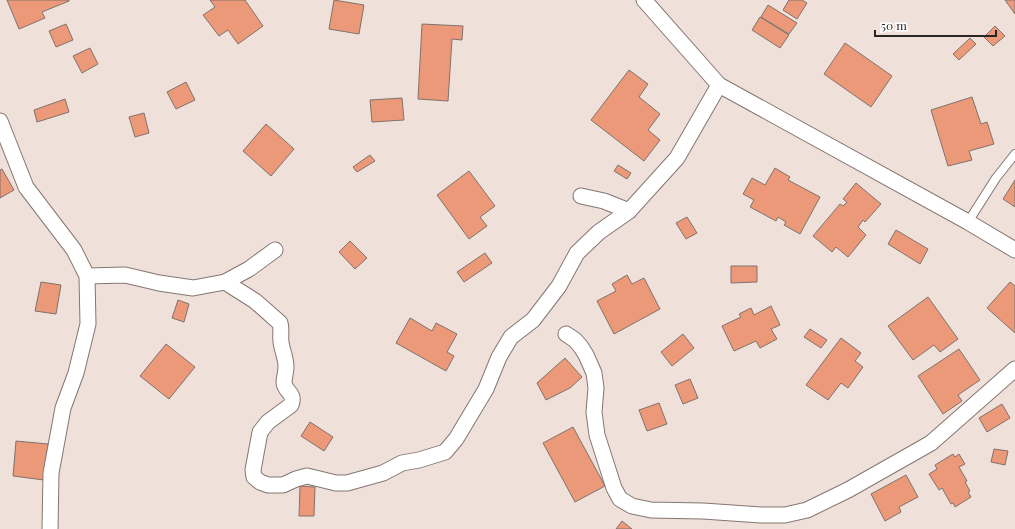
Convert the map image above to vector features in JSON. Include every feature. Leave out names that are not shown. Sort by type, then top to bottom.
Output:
[{"type":"street","points":[[644,0],[719,85],[968,222],[1015,250]]},
{"type":"street","points":[[225,282],[255,302],[280,323],[282,328],[281,341],[286,365],[286,376],[284,381],[285,386],[292,396],[291,405],[268,422],[260,432],[253,470],[254,478],[268,485],[283,485],[296,479],[308,476],[336,483],[347,483],[383,473],[402,463],[419,460],[445,452],[456,439],[486,389],[499,357],[511,337],[533,320],[558,286],[577,253],[599,232],[629,211],[677,158],[719,85]]},
{"type":"street","points":[[0,121],[26,186],[74,250],[87,276],[88,324],[76,372],[63,408],[53,458],[51,473],[50,529]]},
{"type":"street","points":[[581,196],[604,201],[629,211]]},
{"type":"street","points":[[87,276],[125,275],[159,283],[193,288],[225,282],[249,269],[274,250]]},
{"type":"street","points":[[566,334],[575,340],[581,347],[594,373],[596,388],[594,412],[597,436],[614,488],[620,499],[632,506],[651,510],[703,511],[769,515],[785,515],[807,510],[848,490],[931,443],[1015,369]]},
{"type":"lane","points":[[968,222],[996,178],[1015,154]]},
{"type":"building","points":[[7,0],[69,1],[42,12],[45,18],[19,29]]},
{"type":"building","points":[[210,0],[245,0],[263,26],[238,44],[228,30],[219,36],[203,15],[215,7]]},
{"type":"building","points":[[334,0],[364,5],[359,34],[329,29]]},
{"type":"building","points":[[789,0],[802,0],[807,3],[797,19],[783,10]]},
{"type":"building","points":[[1005,0],[1015,0],[1015,14]]},
{"type":"building","points":[[768,5],[797,23],[789,34],[761,17]]},
{"type":"building","points":[[760,17],[789,35],[780,48],[752,30]]},
{"type":"building","points":[[66,24],[73,40],[56,47],[49,31]]},
{"type":"building","points":[[422,24],[463,26],[462,40],[452,39],[448,101],[418,99]]},
{"type":"building","points":[[995,26],[1005,36],[993,46],[984,37]]},
{"type":"building","points":[[970,38],[976,44],[959,60],[953,54]]},
{"type":"building","points":[[845,43],[892,76],[871,107],[824,74]]},
{"type":"building","points":[[90,48],[98,64],[82,73],[73,56]]},
{"type":"building","points":[[629,70],[648,84],[639,97],[660,114],[648,130],[660,140],[644,161],[591,120]]},
{"type":"building","points":[[186,82],[195,100],[176,109],[167,92]]},
{"type":"building","points":[[972,97],[981,124],[987,122],[994,144],[969,151],[972,160],[948,166],[931,110]]},
{"type":"building","points":[[402,98],[404,120],[372,122],[370,100]]},
{"type":"building","points":[[65,99],[69,112],[37,122],[34,110]]},
{"type":"building","points":[[144,113],[149,133],[135,137],[129,117]]},
{"type":"building","points":[[266,124],[294,149],[271,176],[243,151]]},
{"type":"building","points":[[370,155],[375,161],[357,172],[353,167]]},
{"type":"building","points":[[618,165],[631,173],[627,179],[614,171]]},
{"type":"building","points":[[775,168],[790,177],[788,180],[820,197],[800,234],[784,225],[786,222],[778,217],[776,221],[750,207],[754,200],[743,194],[752,178],[765,185]]},
{"type":"building","points":[[2,169],[14,190],[0,198],[0,170]]},
{"type":"building","points":[[469,171],[495,206],[480,217],[487,226],[469,239],[437,195]]},
{"type":"building","points":[[1015,180],[1015,207],[1003,199]]},
{"type":"building","points":[[856,183],[881,204],[865,222],[863,220],[858,227],[866,235],[848,257],[836,247],[832,252],[813,236],[840,204],[843,206],[847,202],[843,199]]},
{"type":"building","points":[[687,217],[697,233],[686,239],[676,223]]},
{"type":"building","points":[[896,230],[928,249],[920,264],[888,244]]},
{"type":"building","points":[[350,241],[367,258],[355,269],[339,252]]},
{"type":"building","points":[[485,253],[492,263],[464,282],[457,272]]},
{"type":"building","points":[[731,266],[757,266],[757,282],[731,283]]},
{"type":"building","points":[[627,275],[632,284],[644,278],[660,309],[614,334],[597,301],[616,291],[612,284]]},
{"type":"building","points":[[41,282],[61,285],[56,314],[35,311]]},
{"type":"building","points":[[1010,282],[1015,286],[1015,333],[987,308]]},
{"type":"building","points":[[928,297],[958,339],[940,352],[934,345],[913,360],[888,326]]},
{"type":"building","points":[[178,300],[189,304],[184,322],[172,318]]},
{"type":"building","points":[[771,306],[780,325],[771,329],[777,339],[760,348],[756,341],[734,351],[722,326],[741,317],[739,314],[751,308],[754,315]]},
{"type":"building","points":[[410,318],[432,331],[436,323],[457,334],[447,352],[454,356],[446,371],[396,343]]},
{"type":"building","points":[[810,329],[827,340],[821,348],[804,337]]},
{"type":"building","points":[[683,334],[694,348],[672,366],[661,352]]},
{"type":"building","points":[[841,338],[861,353],[855,361],[863,367],[848,388],[841,383],[828,400],[806,385]]},
{"type":"building","points":[[166,344],[195,367],[169,399],[140,376]]},
{"type":"building","points":[[959,349],[980,380],[958,395],[962,401],[943,414],[918,376]]},
{"type":"building","points":[[565,358],[582,377],[570,388],[546,400],[537,383]]},
{"type":"building","points":[[690,379],[698,398],[683,404],[675,385]]},
{"type":"building","points":[[659,403],[667,424],[647,431],[639,410]]},
{"type":"building","points":[[1002,404],[1010,418],[987,432],[979,418]]},
{"type":"building","points":[[310,422],[333,437],[324,451],[301,436]]},
{"type":"building","points":[[573,427],[605,486],[575,502],[543,443]]},
{"type":"building","points":[[16,441],[48,444],[44,480],[13,476]]},
{"type":"building","points":[[994,449],[1008,451],[1005,465],[991,462]]},
{"type":"building","points":[[953,454],[955,457],[959,454],[965,464],[959,467],[967,481],[965,482],[970,491],[968,492],[971,497],[955,507],[953,503],[951,504],[942,488],[939,490],[929,474],[937,469],[935,465]]},
{"type":"building","points":[[906,475],[918,497],[899,507],[901,512],[885,521],[871,494]]},
{"type":"building","points":[[300,486],[315,487],[314,516],[299,516]]},
{"type":"building","points":[[622,521],[632,529],[616,529]]}]
